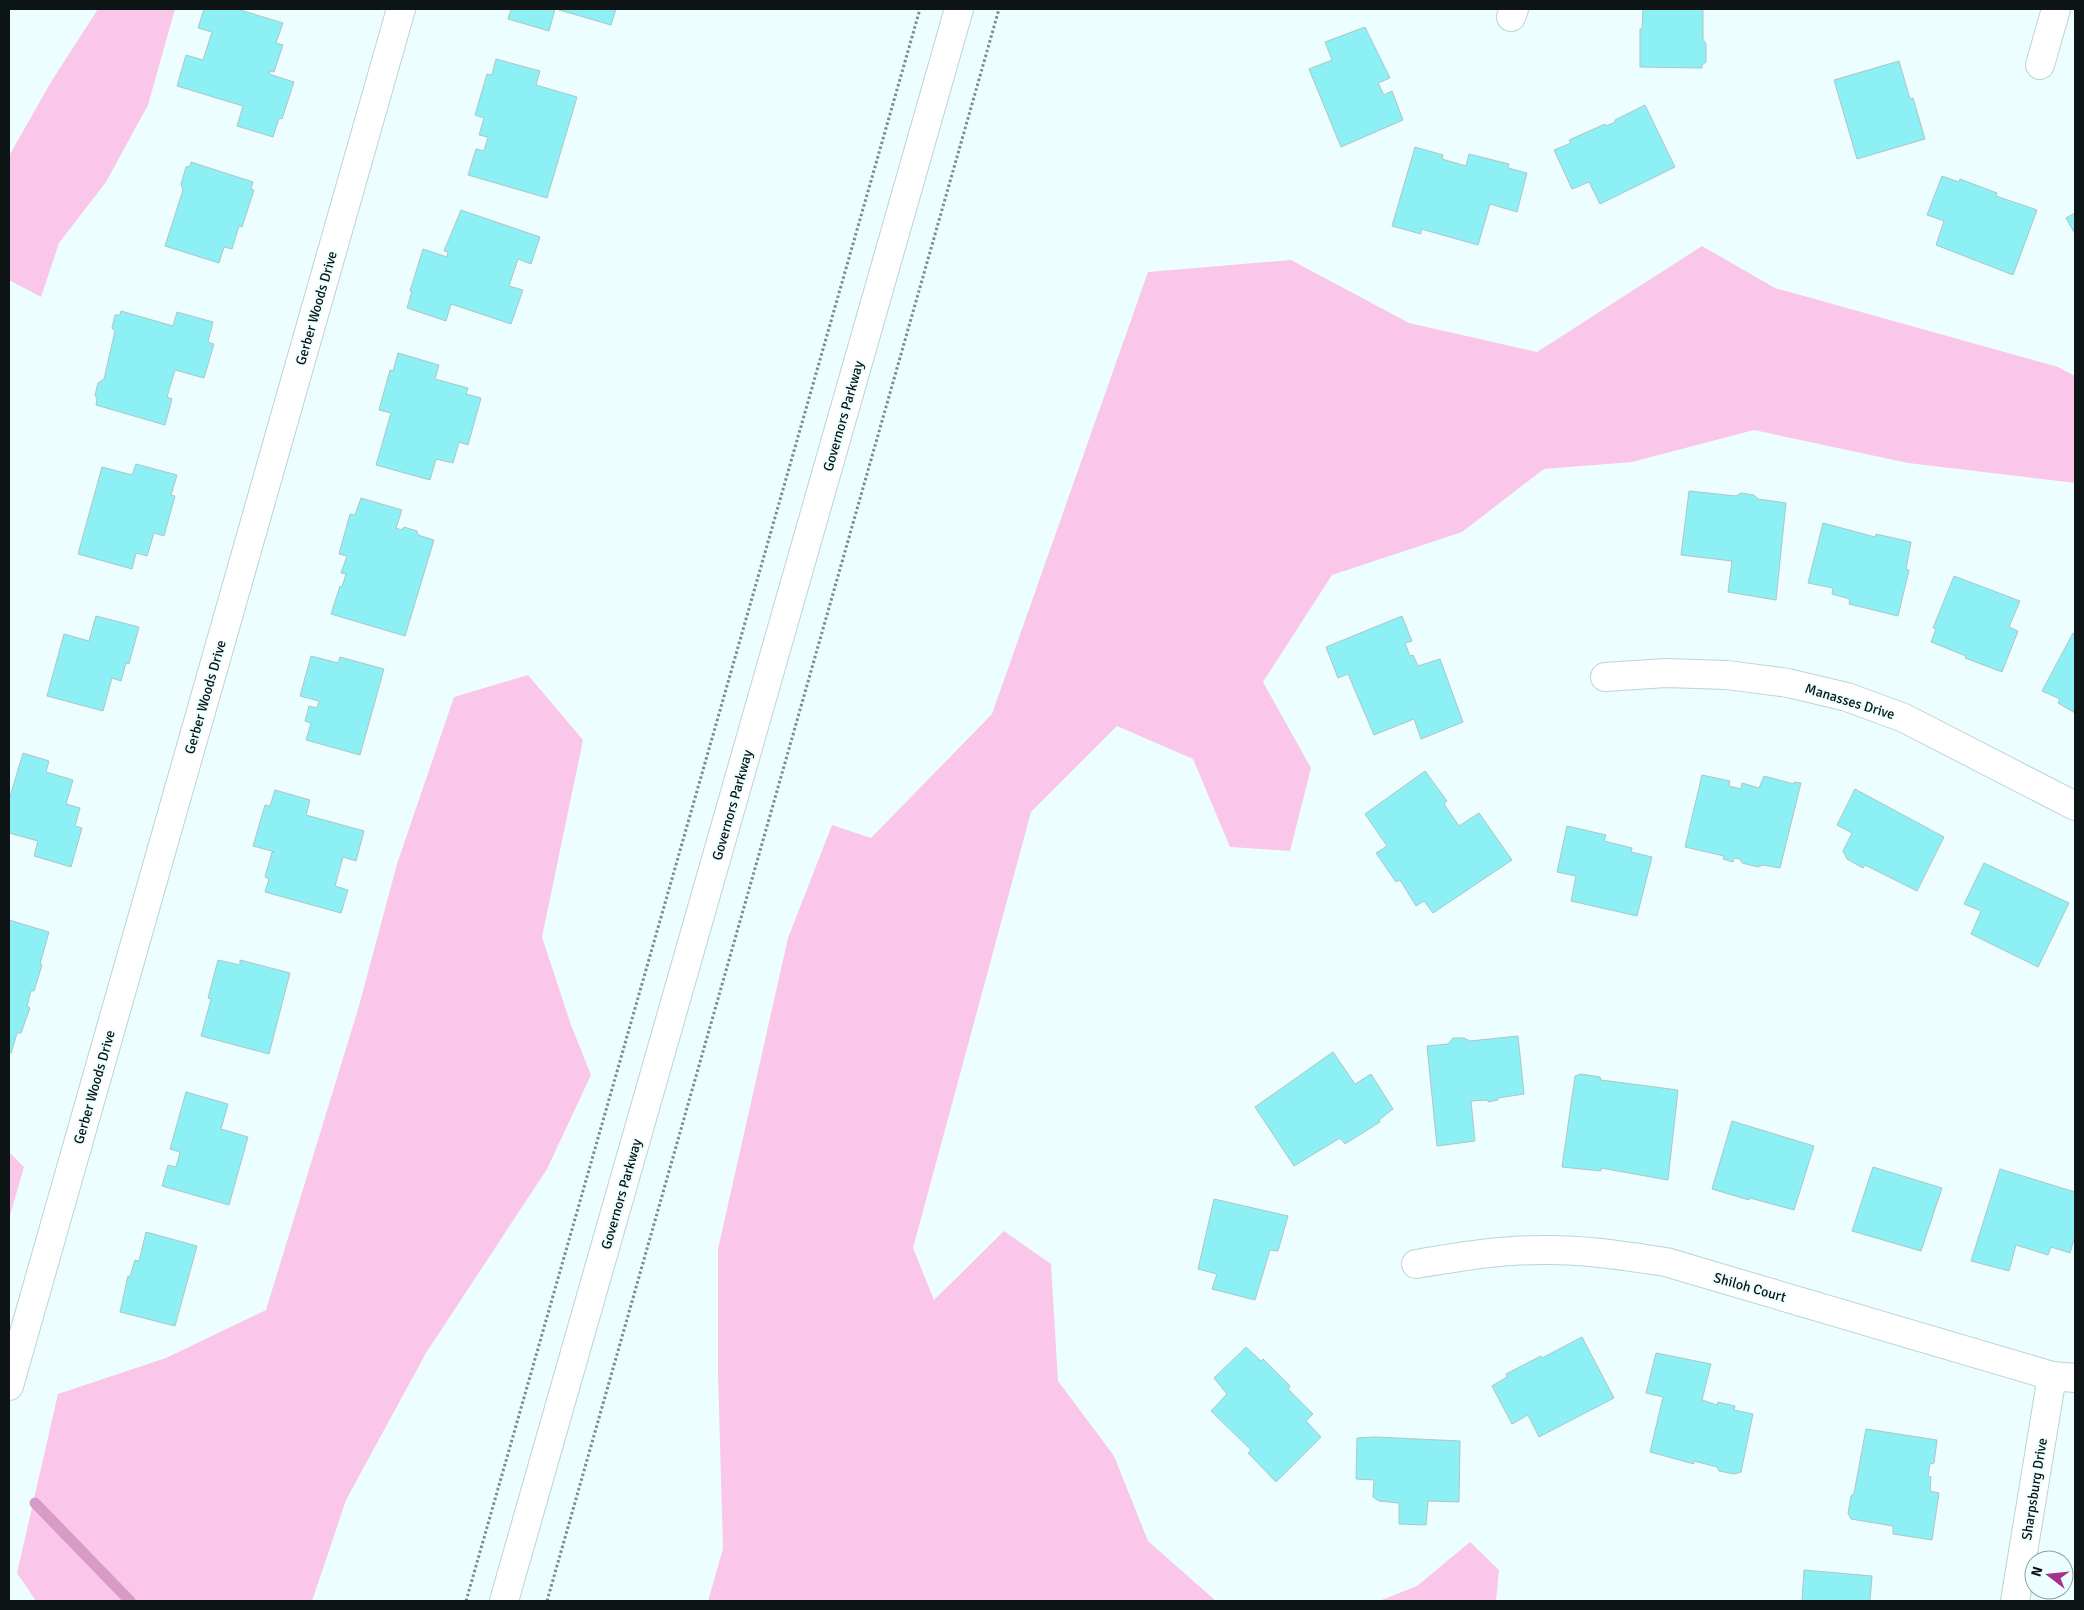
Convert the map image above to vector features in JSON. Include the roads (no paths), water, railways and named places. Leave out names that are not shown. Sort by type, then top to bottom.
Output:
[{"type":"street","name":"Gerber Woods Drive","points":[[9,1386],[401,9]]},
{"type":"street","name":"Governors Parkway","points":[[504,1601],[959,9]]},
{"type":"street","points":[[2040,65],[2056,9]]},
{"type":"street","name":"Manasses Drive","points":[[1605,677],[1666,673],[1727,675],[1788,683],[1847,697],[1904,718],[2075,806]]},
{"type":"street","name":"Shiloh Court","points":[[1416,1264],[1478,1254],[1541,1250],[1604,1253],[1666,1262],[2064,1377]]},
{"type":"street","name":"Sharpsburg Drive","points":[[2015,1601],[2064,1377]]},
{"type":"waterway","points":[[35,1503],[130,1601]]}]
